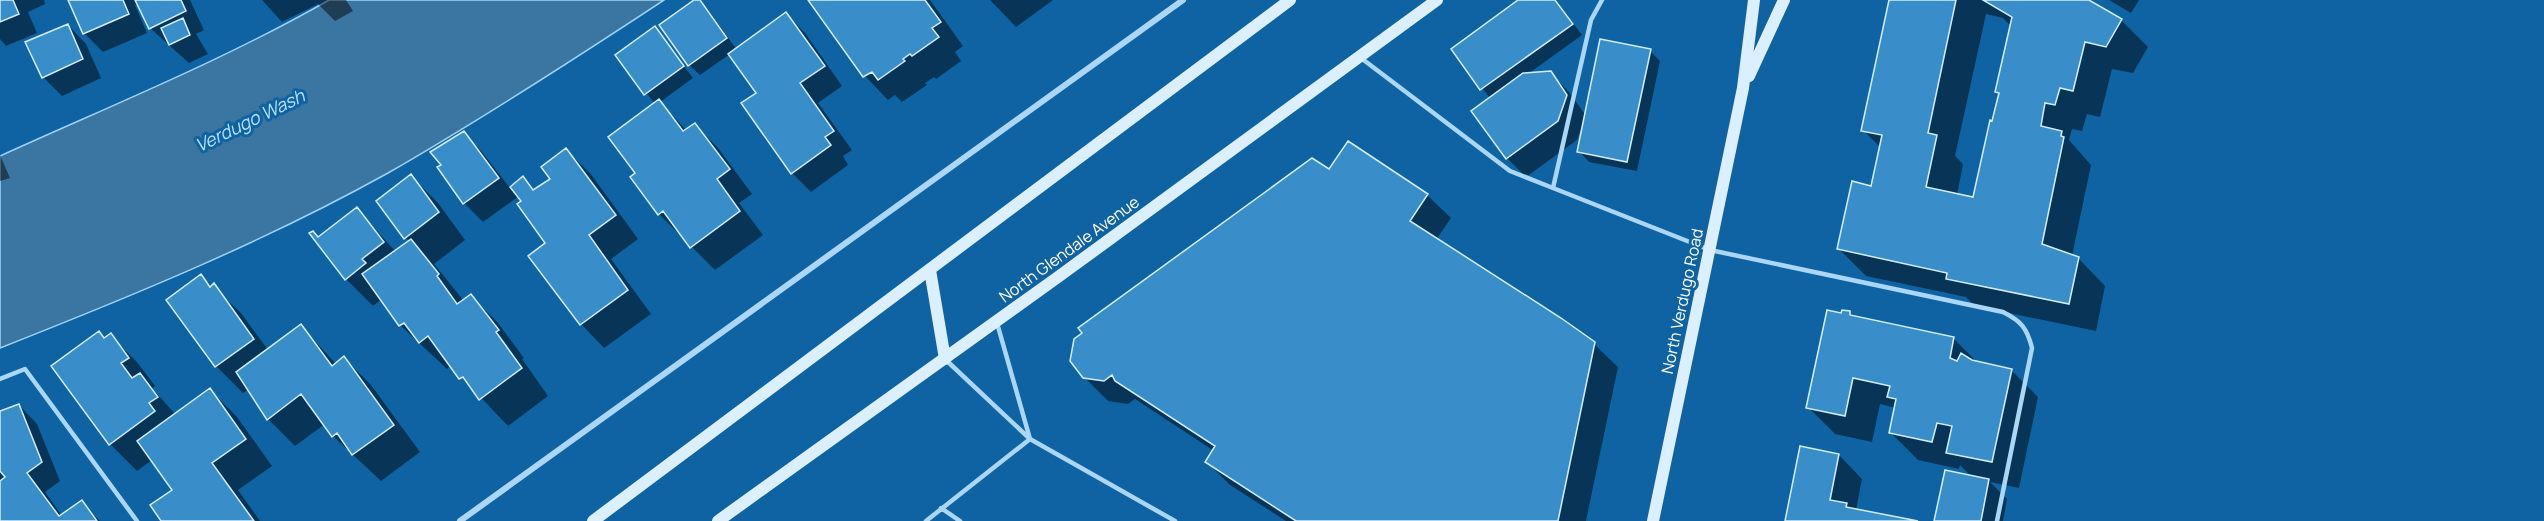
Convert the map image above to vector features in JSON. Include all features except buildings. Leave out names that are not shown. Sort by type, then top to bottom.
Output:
[{"type":"main road","points":[[593,521],[1290,0]]},
{"type":"main road","name":"North Glendale Avenue","points":[[718,521],[945,359],[1437,0]]},
{"type":"main road","name":"North Verdugo Road","points":[[1653,521],[1743,88],[1754,0]]},
{"type":"main road","name":"North Verdugo Road","points":[[1743,88],[1784,0]]},
{"type":"main road","points":[[930,270],[945,359]]},
{"type":"street","points":[[460,521],[1183,0]]},
{"type":"lane","points":[[1553,188],[1591,20],[1602,0]]},
{"type":"lane","points":[[1359,57],[1510,171],[1710,250],[2003,312],[2018,320],[2028,331],[2032,348],[1997,521]]},
{"type":"lane","points":[[996,321],[1030,439]]},
{"type":"lane","points":[[945,359],[1030,439],[1175,521]]},
{"type":"lane","points":[[0,379],[25,369],[137,521]]},
{"type":"lane","points":[[926,521],[1030,439]]},
{"type":"lane","points":[[942,508],[960,521]]},
{"type":"water","name":"Verdugo Wash","points":[[329,0],[664,0],[423,153],[341,198],[197,267],[0,348],[0,156],[208,63]]}]
